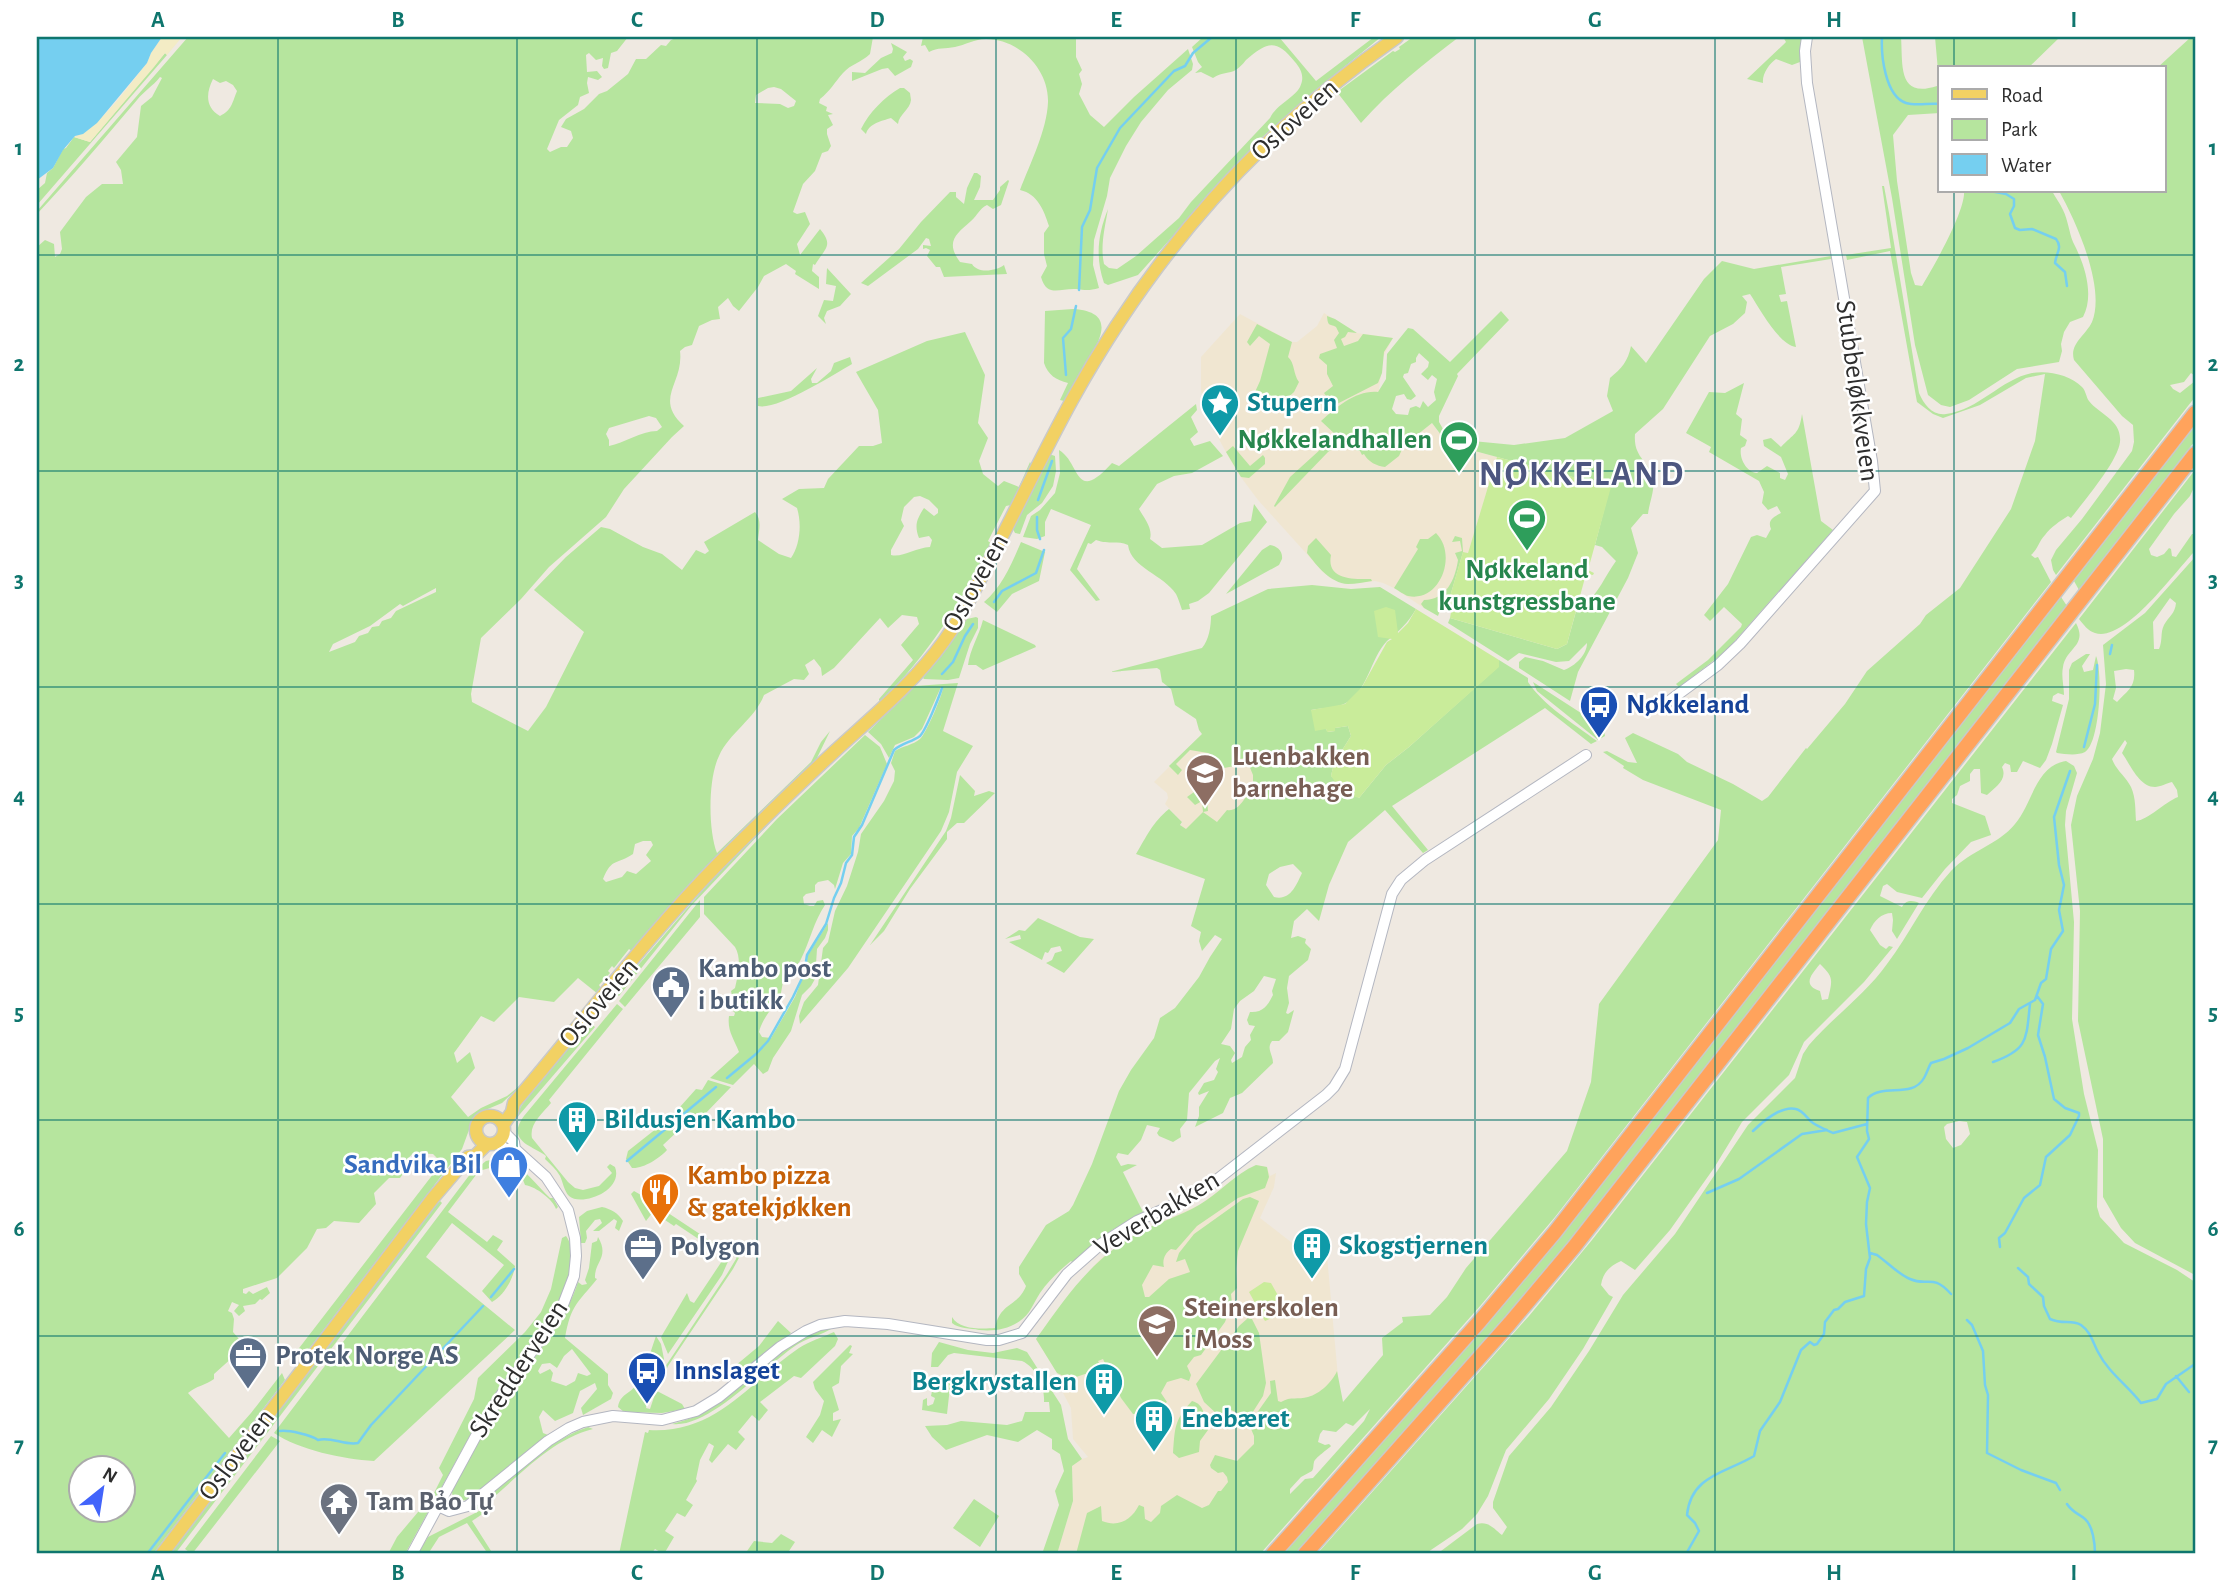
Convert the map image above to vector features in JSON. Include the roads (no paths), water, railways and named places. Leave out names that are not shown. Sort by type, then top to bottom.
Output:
[{"type":"highway","points":[[1273,1554],[1555,1233],[2195,413]]},
{"type":"highway","points":[[1305,1554],[1574,1247],[2195,454]]},
{"type":"main road","name":"Osloveien","points":[[162,1554],[342,1314],[468,1157],[468,1150],[494,1132],[512,1112],[514,1103],[716,866],[910,682],[944,641],[968,602],[1096,357],[1140,290],[1182,235],[1260,147],[1322,93],[1396,37]]},
{"type":"street","name":"Stubbeløkkveien","points":[[1665,704],[1740,644],[1875,491],[1807,83],[1807,37]]},
{"type":"street","name":"Veverbakken","points":[[438,1506],[449,1511],[468,1506],[548,1441],[569,1428],[593,1419],[613,1416],[662,1420],[696,1411],[788,1342],[820,1325],[845,1321],[888,1324],[987,1340],[999,1340],[1022,1333],[1068,1274],[1101,1244],[1137,1221],[1210,1185],[1326,1095],[1345,1069],[1388,907],[1401,880],[1426,860],[1586,755]]},
{"type":"street","name":"Skredderveien","points":[[412,1554],[460,1463],[499,1398],[561,1310],[574,1276],[575,1238],[568,1210],[545,1177],[515,1149],[514,1142],[494,1132]]},
{"type":"water","points":[[37,37],[162,37],[147,63],[97,123],[83,134],[75,136],[53,168],[37,180]]},
{"type":"waterway","points":[[1079,290],[1082,227],[1090,210],[1097,168],[1120,128],[1174,71],[1185,66],[1193,53],[1212,37]]},
{"type":"waterway","points":[[1882,37],[1882,54],[1893,92],[1906,103],[1938,104]]},
{"type":"waterway","points":[[1995,192],[2014,199],[2010,214],[2015,228],[2032,229],[2056,239],[2059,248],[2055,263],[2065,272],[2067,286]]},
{"type":"waterway","points":[[1066,375],[1063,338],[1071,329],[1076,306]]},
{"type":"waterway","points":[[1038,500],[1052,461]]},
{"type":"waterway","points":[[1037,517],[1040,539]]},
{"type":"waterway","points":[[994,602],[1002,591],[1036,573],[1044,550]]},
{"type":"waterway","points":[[942,674],[953,662],[973,624]]},
{"type":"waterway","points":[[2110,654],[2112,645]]},
{"type":"waterway","points":[[2084,747],[2095,704],[2097,665]]},
{"type":"waterway","points":[[727,1078],[768,1041],[793,997],[804,974],[807,955],[826,924],[846,863],[852,855],[854,837],[862,825],[894,750],[920,736],[942,688]]},
{"type":"waterway","points":[[1686,1554],[1699,1531],[1687,1515],[1695,1491],[1712,1477],[1754,1456],[1760,1431],[1780,1402],[1801,1350],[1810,1342],[1817,1344],[1824,1334],[1825,1322],[1834,1310],[1845,1302],[1864,1296],[1866,1269],[1870,1258],[1866,1224],[1870,1188],[1857,1157],[1869,1139],[1868,1098],[1881,1092],[1905,1090],[1919,1084],[1931,1063],[1968,1048],[2010,1023],[2019,1009],[2035,1000],[2041,983],[2046,979],[2051,949],[2063,931],[2059,910],[2064,885],[2054,817],[2070,771]]},
{"type":"waterway","points":[[2000,1247],[1999,1238],[2005,1233],[2024,1198],[2040,1185],[2046,1157],[2070,1135],[2079,1116],[2079,1113],[2065,1108],[2054,1099],[2038,1035],[2043,1004],[2037,996]]},
{"type":"waterway","points":[[1993,1062],[2013,1052],[2024,1041],[2030,1004]]},
{"type":"waterway","points":[[627,1161],[716,1087]]},
{"type":"waterway","points":[[1753,1131],[1773,1115],[1791,1108],[1799,1110],[1813,1123],[1833,1133],[1867,1124]]},
{"type":"waterway","points":[[1707,1193],[1739,1179],[1802,1134],[1827,1130]]},
{"type":"waterway","points":[[1870,1253],[1877,1255],[1906,1277],[1916,1281],[1934,1282],[1951,1294]]},
{"type":"waterway","points":[[2018,1268],[2028,1277],[2029,1284],[2043,1297],[2050,1319],[2077,1323],[2084,1328],[2107,1366],[2141,1403],[2157,1399],[2166,1384],[2195,1364]]},
{"type":"waterway","points":[[491,1297],[514,1269]]},
{"type":"waterway","points":[[280,1431],[300,1433],[318,1440],[358,1443],[371,1425],[483,1306]]},
{"type":"waterway","points":[[1967,1320],[1972,1325],[1983,1351],[1988,1395],[1987,1453],[2056,1483],[2060,1490]]},
{"type":"waterway","points":[[2176,1376],[2189,1392]]},
{"type":"waterway","points":[[147,1554],[225,1453]]},
{"type":"waterway","points":[[2067,1504],[2090,1526],[2095,1554]]},
{"type":"place","name":"Stupern","points":[[1220,437]]},
{"type":"place","name":"Nøkkelandhallen","points":[[1459,474]]},
{"type":"place","name":"Nøkkeland kunstgressbane","points":[[1527,552]]},
{"type":"place","name":"Nøkkeland","points":[[1599,739]]},
{"type":"place","name":"Luenbakken barnehage","points":[[1205,807]]},
{"type":"place","name":"Kambo post i butikk","points":[[671,1019]]},
{"type":"place","name":"Bildusjen Kambo","points":[[577,1154]]},
{"type":"place","name":"Sandvika Bil","points":[[509,1199]]},
{"type":"place","name":"Kambo pizza & gatekjøkken","points":[[660,1226]]},
{"type":"place","name":"Skogstjernen","points":[[1312,1280]]},
{"type":"place","name":"Polygon","points":[[643,1281]]},
{"type":"place","name":"Steinerskolen i Moss","points":[[1157,1358]]},
{"type":"place","name":"Protek Norge AS","points":[[248,1390]]},
{"type":"place","name":"Innslaget","points":[[647,1405]]},
{"type":"place","name":"Bergkrystallen","points":[[1104,1416]]},
{"type":"place","name":"Enebæret","points":[[1154,1453]]},
{"type":"place","name":"Tam Bảo Tự","points":[[339,1536]]},
{"type":"district","name":"NØKKELAND","points":[[1582,474]]}]
